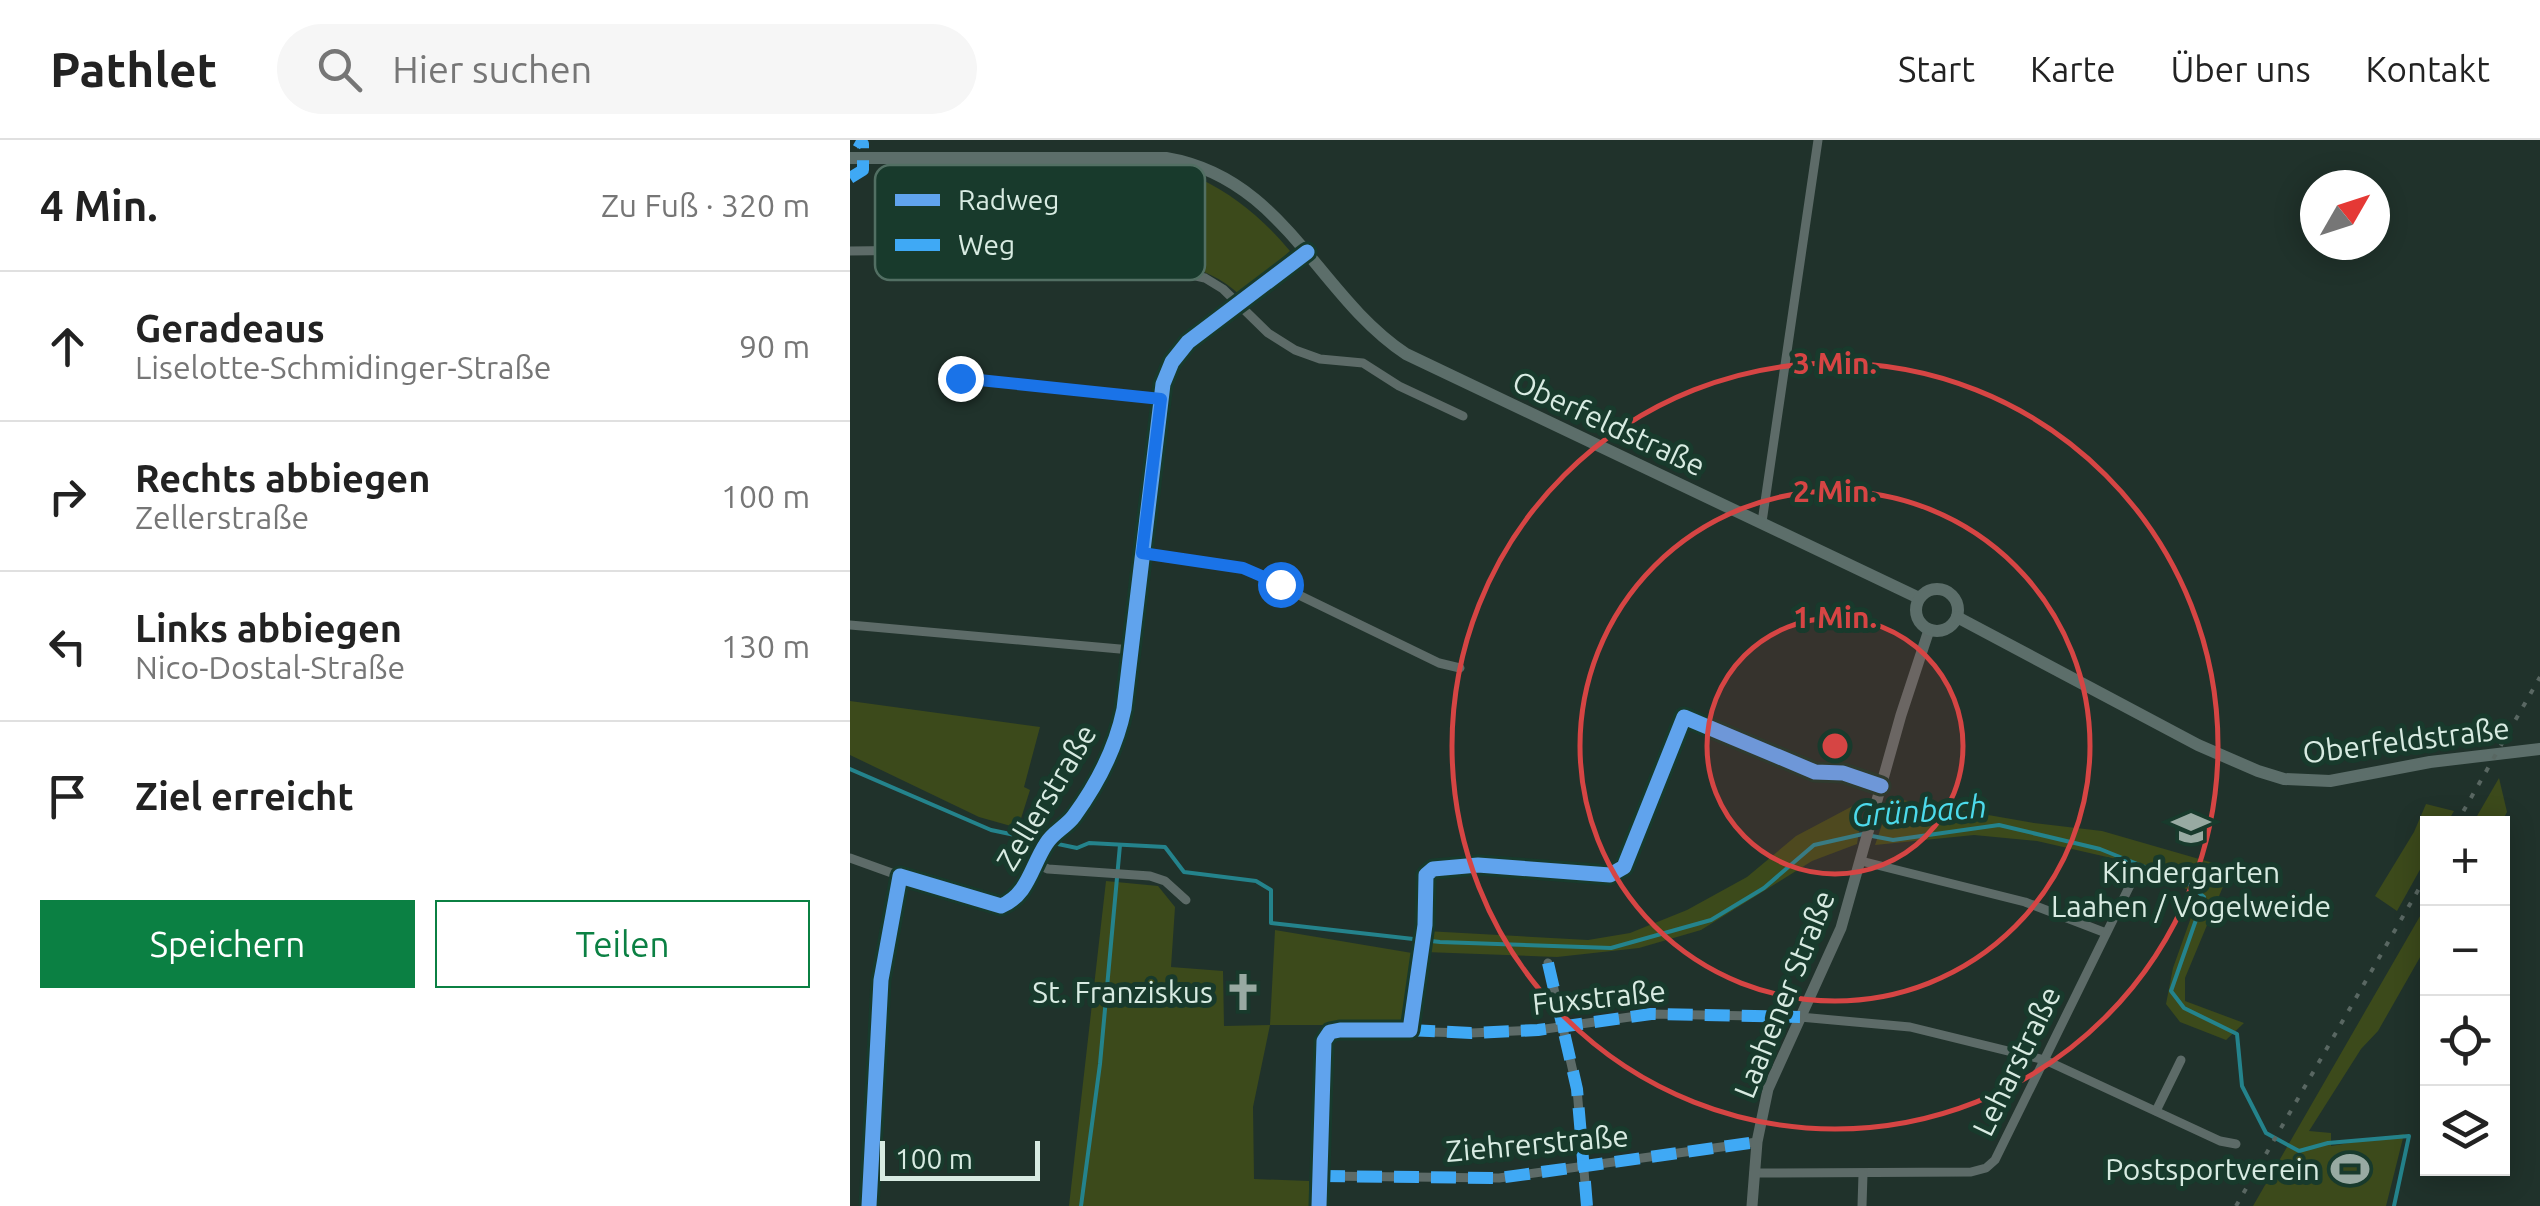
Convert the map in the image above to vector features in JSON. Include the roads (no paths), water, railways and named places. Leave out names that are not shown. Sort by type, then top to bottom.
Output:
[{"type":"main road","name":"Oberfeldstraße","points":[[850,158],[1132,158],[1197,165]]},
{"type":"main road","name":"Oberfeldstraße","points":[[1205,169],[1238,184],[1283,224],[1366,322],[1406,354],[1919,598],[1934,588],[1944,590],[1957,601],[1958,618],[2198,745],[2258,772],[2330,781],[2430,762],[2540,749]]},
{"type":"main road","points":[[1919,598],[1916,616],[1929,630],[1946,630],[1958,618]]},
{"type":"street","points":[[1762,522],[1818,140]]},
{"type":"street","points":[[850,251],[875,251]]},
{"type":"street","points":[[1239,304],[1307,252]]},
{"type":"street","points":[[1205,280],[1214,283],[1268,333],[1295,350],[1320,358],[1363,363],[1399,386],[1463,416]]},
{"type":"street","name":"Zellerstraße","points":[[900,876],[1001,906],[1014,901],[1046,843],[1070,820],[1111,754],[1122,721],[1163,384],[1178,354],[1239,304]]},
{"type":"street","points":[[960,378],[1161,399]]},
{"type":"street","points":[[1142,553],[1243,568],[1439,663],[1460,668]]},
{"type":"street","points":[[850,626],[1130,650]]},
{"type":"street","name":"Laahener Straße","points":[[1752,1206],[1757,1142],[1768,1089],[1841,928],[1929,630]]},
{"type":"street","points":[[1425,888],[1426,875],[1438,866],[1610,875],[1619,872],[1684,717],[1816,772],[1844,773],[1881,786]]},
{"type":"street","points":[[850,858],[900,876],[882,980],[869,1206]]},
{"type":"street","points":[[1861,861],[2025,902],[2106,933]]},
{"type":"street","points":[[1036,864],[1048,870],[1128,872],[1165,881],[1186,900]]},
{"type":"street","name":"Leharstraße","points":[[1754,1173],[1971,1172],[1986,1168],[1995,1160],[2136,873]]},
{"type":"street","points":[[1548,963],[1576,1089],[1586,1206]]},
{"type":"street","name":"Fuxstraße","points":[[1319,1206],[1321,1056],[1330,1032],[1471,1033],[1650,1014],[1800,1018],[1910,1027],[2045,1060],[2220,1142],[2236,1144]]},
{"type":"street","points":[[2156,1110],[2181,1060]]},
{"type":"street","name":"Ziehrerstraße","points":[[1320,1176],[1499,1178],[1757,1142]]},
{"type":"street","points":[[1862,1206],[1863,1174]]},
{"type":"waterway","name":"Grünbach","points":[[850,769],[991,830],[1077,848],[1089,843],[1165,847],[1184,872],[1256,881],[1271,890],[1271,923],[1440,942],[1611,948],[1711,920],[1764,888],[1814,845],[1863,834]]},
{"type":"waterway","name":"Grünbach","points":[[1872,836],[1893,840],[1999,825],[2100,849],[2190,885],[2204,897],[2171,991],[2184,1008],[2237,1034],[2242,1086],[2266,1133],[2299,1151],[2328,1143],[2409,1136],[2394,1206]]},
{"type":"waterway","points":[[1081,1206],[1100,1064],[1120,845]]},
{"type":"railway","points":[[2461,816],[2540,677]]},
{"type":"railway","points":[[2236,1206],[2420,887]]},
{"type":"place","name":"Kindergarten Laahen / Vogelweide","points":[[2191,828]]},
{"type":"place","name":"St. Franziskus","points":[[1243,992]]},
{"type":"place","name":"Postsportverein","points":[[2350,1169]]}]
